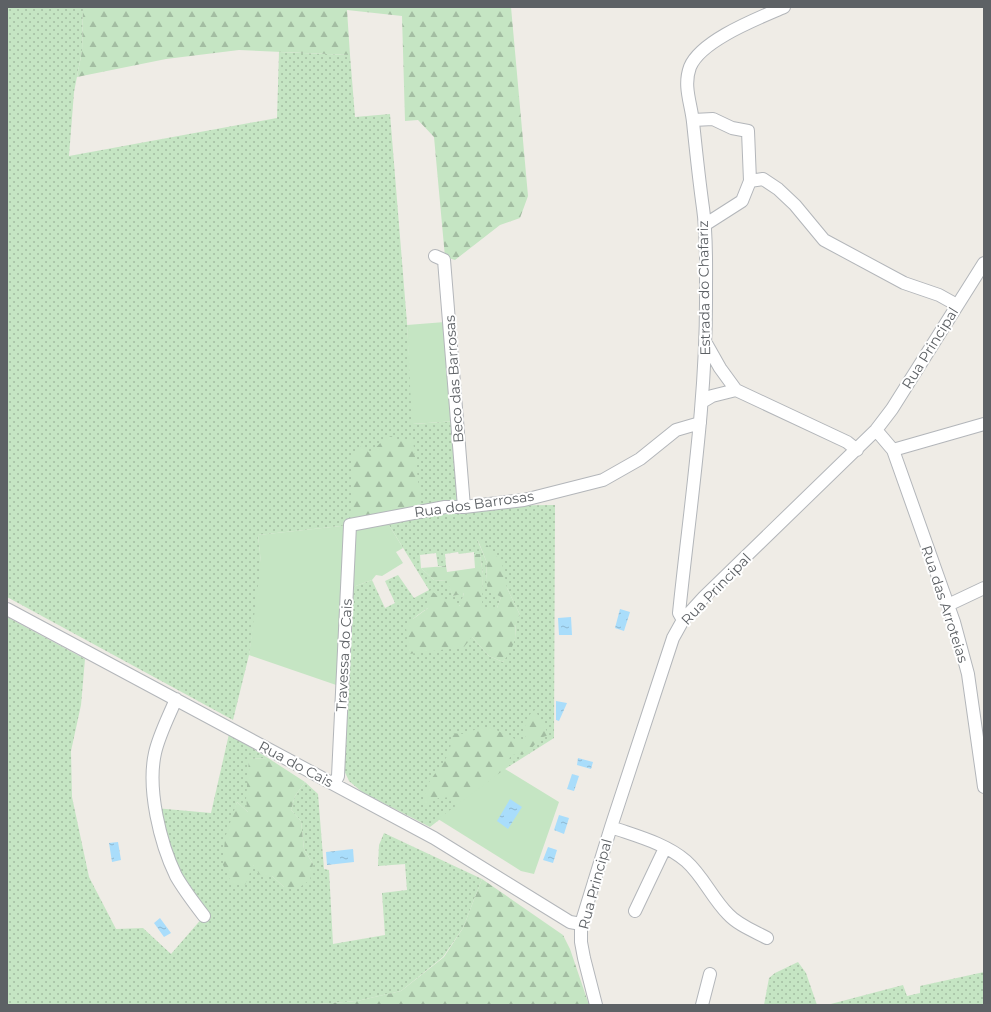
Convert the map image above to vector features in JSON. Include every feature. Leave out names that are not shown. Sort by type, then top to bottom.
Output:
[{"type":"street","name":"Estrada do Chafariz","points":[[683,620],[678,613],[700,423],[706,344],[706,224],[698,172],[693,120],[686,83],[690,66],[700,53],[724,34],[784,7]]},
{"type":"street","points":[[693,120],[713,119],[732,128],[748,131],[750,181],[742,201],[706,224]]},
{"type":"street","points":[[750,181],[763,179],[778,189],[795,205],[824,240],[904,283],[939,296],[957,305]]},
{"type":"street","name":"Beco das Barrosas","points":[[435,256],[444,260],[464,507]]},
{"type":"street","name":"Rua Principal","points":[[596,1005],[581,942],[581,924],[673,638],[683,620],[704,597],[876,430],[892,409],[957,305],[982,269]]},
{"type":"street","points":[[706,344],[717,364],[736,390],[847,442],[857,450]]},
{"type":"street","points":[[702,402],[712,396],[736,390]]},
{"type":"street","name":"Rua dos Barrosas","points":[[350,525],[445,507],[464,507],[524,500],[602,480],[640,459],[676,430],[700,423]]},
{"type":"street","points":[[893,450],[984,424]]},
{"type":"street","name":"Rua das Arroteias","points":[[876,430],[893,450],[948,606],[968,674],[984,787]]},
{"type":"street","name":"Travessa do Cais","points":[[334,784],[338,776],[350,525]]},
{"type":"street","points":[[948,606],[984,588]]},
{"type":"street","name":"Rua do Cais","points":[[7,609],[434,838],[570,922],[581,924]]},
{"type":"street","points":[[176,699],[155,753],[153,778],[156,808],[162,839],[176,875],[204,916]]},
{"type":"street","points":[[611,827],[665,848],[686,861],[714,894],[728,914],[742,925],[767,938]]},
{"type":"street","points":[[635,911],[665,848]]},
{"type":"street","points":[[702,1005],[710,974]]},
{"type":"green space","points":[[7,7],[83,7],[82,51],[74,92],[69,156],[277,118],[279,52],[350,55],[355,117],[390,114],[407,323],[413,424],[457,421],[464,506],[555,505],[554,738],[505,769],[430,827],[362,792],[349,781],[343,768],[353,587],[372,580],[385,608],[395,603],[385,581],[398,575],[414,598],[429,590],[389,525],[387,517],[350,525],[258,535],[261,562],[284,566],[255,615],[249,655],[233,720],[7,597]],"holes":[[[477,539],[507,588],[520,615],[516,620],[515,639],[503,662],[489,656],[472,637],[413,619],[430,607],[440,603],[461,606],[464,592],[453,596],[448,581],[434,580],[421,568],[420,555],[436,553],[438,566],[446,566],[445,554],[458,552],[459,554],[474,552],[474,554],[480,554],[483,574],[481,608],[497,608],[501,597],[494,592],[486,580],[487,563]]]},
{"type":"green space","points":[[83,7],[511,7],[528,196],[520,218],[500,225],[455,260],[445,257],[434,137],[418,120],[405,121],[402,16],[347,10],[350,55],[239,50],[166,59],[77,77],[82,51]]},
{"type":"green space","points":[[445,322],[457,421],[412,424],[407,325]]},
{"type":"green space","points":[[391,436],[400,441],[413,441],[422,511],[350,525],[353,457],[362,444],[370,454],[383,440]]},
{"type":"green space","points":[[387,517],[389,525],[403,548],[396,552],[403,563],[382,576],[376,575],[372,580],[353,587],[342,687],[249,655],[261,563],[258,535],[350,525]]},
{"type":"green space","points":[[477,538],[487,545],[502,563],[507,588],[520,615],[516,624],[515,639],[512,648],[503,662],[489,656],[472,637],[464,647],[409,654],[406,627],[413,619],[428,608],[430,590],[446,602],[452,600],[460,606],[464,593],[453,596],[447,581],[434,580],[421,568],[446,566],[447,572],[475,568],[474,554],[480,554],[483,574],[482,608],[497,608],[501,597],[488,590],[486,580],[487,563]]},
{"type":"green space","points":[[7,617],[85,659],[81,705],[71,751],[72,797],[89,877],[116,929],[143,928],[171,954],[204,916],[186,892],[155,808],[211,813],[229,734],[268,758],[249,759],[248,812],[237,802],[233,818],[253,865],[272,876],[284,887],[313,864],[304,849],[301,821],[291,810],[295,796],[305,782],[318,794],[324,869],[329,870],[333,944],[385,935],[382,893],[407,890],[405,864],[378,866],[379,845],[384,833],[482,879],[463,928],[443,957],[401,991],[357,1001],[318,1004],[7,1005]]},
{"type":"green space","points":[[535,710],[549,735],[540,738],[527,754],[511,755],[505,769],[502,782],[457,812],[452,797],[439,798],[425,804],[425,795],[430,781],[447,757],[450,749],[451,733],[464,734],[479,728],[490,727],[517,740],[526,740],[525,732],[527,719]]},
{"type":"green space","points":[[268,758],[305,782],[295,796],[291,810],[301,821],[304,849],[313,864],[310,880],[297,889],[284,887],[272,876],[260,875],[253,865],[245,885],[232,884],[223,865],[225,838],[237,802],[248,812],[246,800],[249,759]]},
{"type":"green space","points":[[505,769],[559,802],[534,874],[521,871],[438,819]]},
{"type":"green space","points":[[482,879],[563,935],[570,949],[589,1005],[268,1005],[318,1004],[357,1001],[401,991],[444,957],[463,928]]},
{"type":"green space","points":[[798,962],[806,973],[817,1005],[764,1005],[769,978],[775,973]]},
{"type":"green space","points":[[984,972],[984,1005],[827,1005],[903,985],[907,996],[920,993],[920,986]]},
{"type":"water","points":[[620,609],[630,612],[624,631],[615,628]]},
{"type":"water","points":[[571,617],[572,635],[559,635],[558,618]]},
{"type":"water","points":[[556,701],[567,703],[559,721],[556,720]]},
{"type":"water","points":[[578,758],[593,762],[591,769],[577,765]]},
{"type":"water","points":[[572,774],[579,776],[574,791],[567,789]]},
{"type":"water","points":[[510,799],[522,807],[508,829],[497,821]]},
{"type":"water","points":[[559,815],[569,818],[564,834],[554,830]]},
{"type":"water","points":[[118,842],[121,860],[112,862],[109,843]]},
{"type":"water","points":[[548,847],[557,850],[553,863],[543,860]]},
{"type":"water","points":[[353,849],[354,862],[327,865],[326,852]]},
{"type":"water","points":[[160,918],[171,933],[164,937],[154,923]]}]
